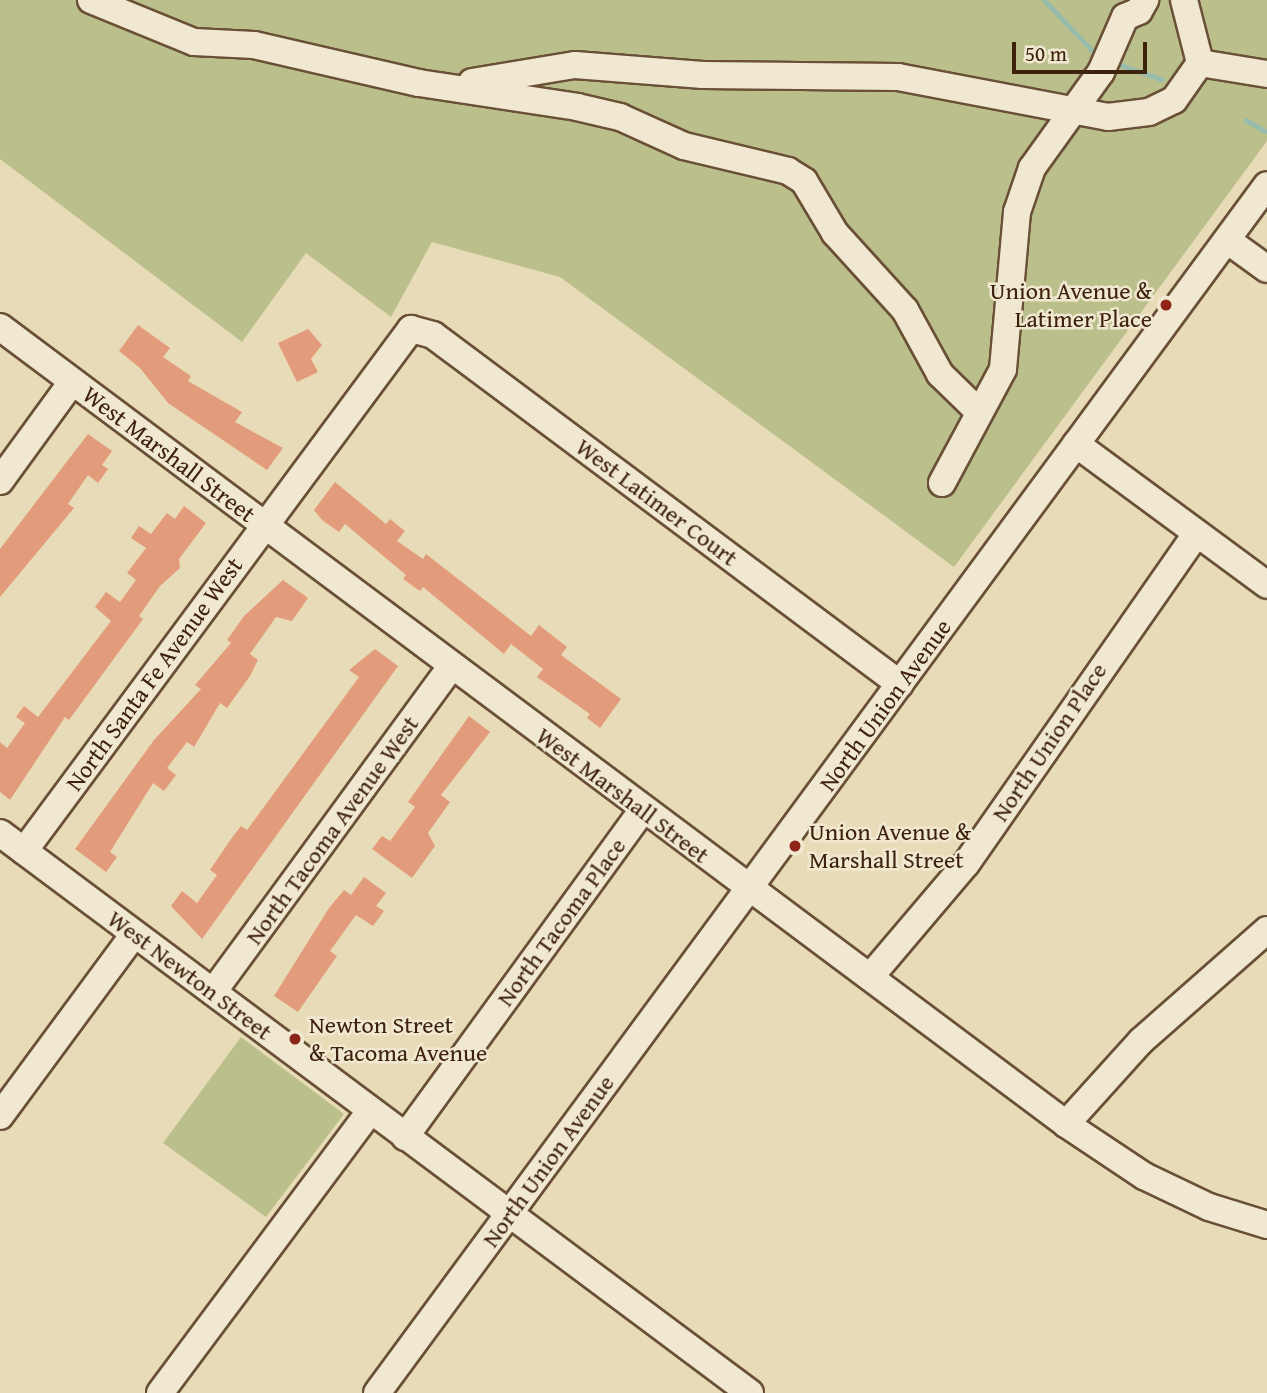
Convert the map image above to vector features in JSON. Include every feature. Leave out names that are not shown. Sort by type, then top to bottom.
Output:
[{"type":"street","points":[[91,0],[121,16],[150,22],[194,42],[254,45],[449,87],[620,117],[684,146],[764,162],[799,177],[835,233],[905,310],[940,374],[978,411]]},
{"type":"street","points":[[128,0],[150,22]]},
{"type":"street","points":[[942,483],[978,411],[994,391],[1006,357],[1020,199],[1040,155],[1101,72],[1125,17],[1139,11],[1145,0]]},
{"type":"street","points":[[449,87],[575,65],[703,75],[898,77],[1108,117],[1149,112],[1174,100],[1200,63],[1184,0]]},
{"type":"street","points":[[1200,63],[1267,74]]},
{"type":"street","name":"North Union Avenue","points":[[377,1393],[1267,185]]},
{"type":"street","points":[[1227,240],[1267,269]]},
{"type":"street","name":"West Marshall Street","points":[[0,327],[451,667],[1066,1124],[1144,1176],[1209,1207],[1267,1225]]},
{"type":"street","name":"North Santa Fe Avenue West","points":[[24,851],[411,329]]},
{"type":"street","name":"West Latimer Court","points":[[411,329],[433,335],[900,684]]},
{"type":"street","points":[[0,481],[72,382]]},
{"type":"street","points":[[1076,444],[1267,585]]},
{"type":"street","name":"North Union Place","points":[[870,977],[972,855],[1196,534]]},
{"type":"street","name":"North Tacoma Avenue West","points":[[213,992],[451,667]]},
{"type":"street","name":"North Tacoma Place","points":[[405,1137],[643,809]]},
{"type":"street","name":"West Newton Street","points":[[0,834],[750,1393]]},
{"type":"street","points":[[1066,1124],[1114,1067],[1267,930]]},
{"type":"street","points":[[0,1116],[134,934]]},
{"type":"street","points":[[160,1393],[370,1111]]},
{"type":"green space","points":[[0,0],[1267,0],[1267,141],[954,567],[560,277],[432,242],[391,317],[306,253],[242,342],[0,159]]},
{"type":"green space","points":[[241,1037],[344,1114],[266,1217],[163,1143]]},
{"type":"building","points":[[138,325],[170,348],[163,357],[191,376],[188,381],[242,412],[235,422],[283,448],[267,470],[168,403],[140,368],[119,351]]},
{"type":"building","points":[[308,329],[322,345],[311,359],[318,372],[297,382],[278,343]]},
{"type":"building","points":[[88,434],[112,451],[102,465],[108,469],[98,483],[88,475],[68,504],[74,508],[0,597],[0,549]]},
{"type":"building","points":[[335,482],[386,524],[390,519],[405,531],[397,541],[423,559],[426,554],[531,636],[539,625],[567,647],[561,655],[621,699],[600,728],[587,718],[590,714],[537,677],[543,669],[511,644],[504,654],[423,587],[420,591],[403,579],[406,575],[345,524],[339,532],[322,520],[314,510]]},
{"type":"building","points":[[184,506],[206,523],[179,559],[180,568],[160,586],[139,616],[143,619],[69,720],[65,717],[10,800],[0,792],[0,742],[7,748],[25,723],[16,717],[24,706],[38,717],[111,621],[95,607],[106,592],[120,602],[136,580],[127,573],[146,548],[131,538],[139,526],[151,534],[167,513],[175,519]]},
{"type":"building","points":[[283,580],[308,598],[292,621],[276,617],[250,654],[258,660],[250,676],[227,708],[220,703],[194,747],[187,742],[167,768],[176,775],[164,791],[153,783],[110,852],[117,857],[106,872],[75,849],[154,740],[201,689],[195,685],[231,643],[227,640],[244,616]]},
{"type":"building","points":[[375,649],[398,666],[202,939],[171,906],[182,891],[197,903],[217,875],[210,870],[231,839],[241,826],[247,830],[359,677],[349,670]]},
{"type":"building","points":[[469,716],[490,732],[441,795],[450,802],[428,833],[435,846],[412,878],[372,849],[382,836],[390,841],[415,807],[408,802]]},
{"type":"building","points":[[364,877],[386,893],[376,906],[384,911],[373,926],[356,915],[330,951],[337,956],[298,1012],[274,996],[329,908],[344,890],[351,895]]},
{"type":"waterway","points":[[1044,0],[1099,58]]},
{"type":"waterway","points":[[1112,62],[1161,79]]},
{"type":"waterway","points":[[1246,120],[1265,131]]},
{"type":"place","name":"Union Avenue & Latimer Place","points":[[1166,305]]},
{"type":"place","name":"Union Avenue & Marshall Street","points":[[795,846]]},
{"type":"place","name":"Newton Street & Tacoma Avenue","points":[[295,1039]]}]
